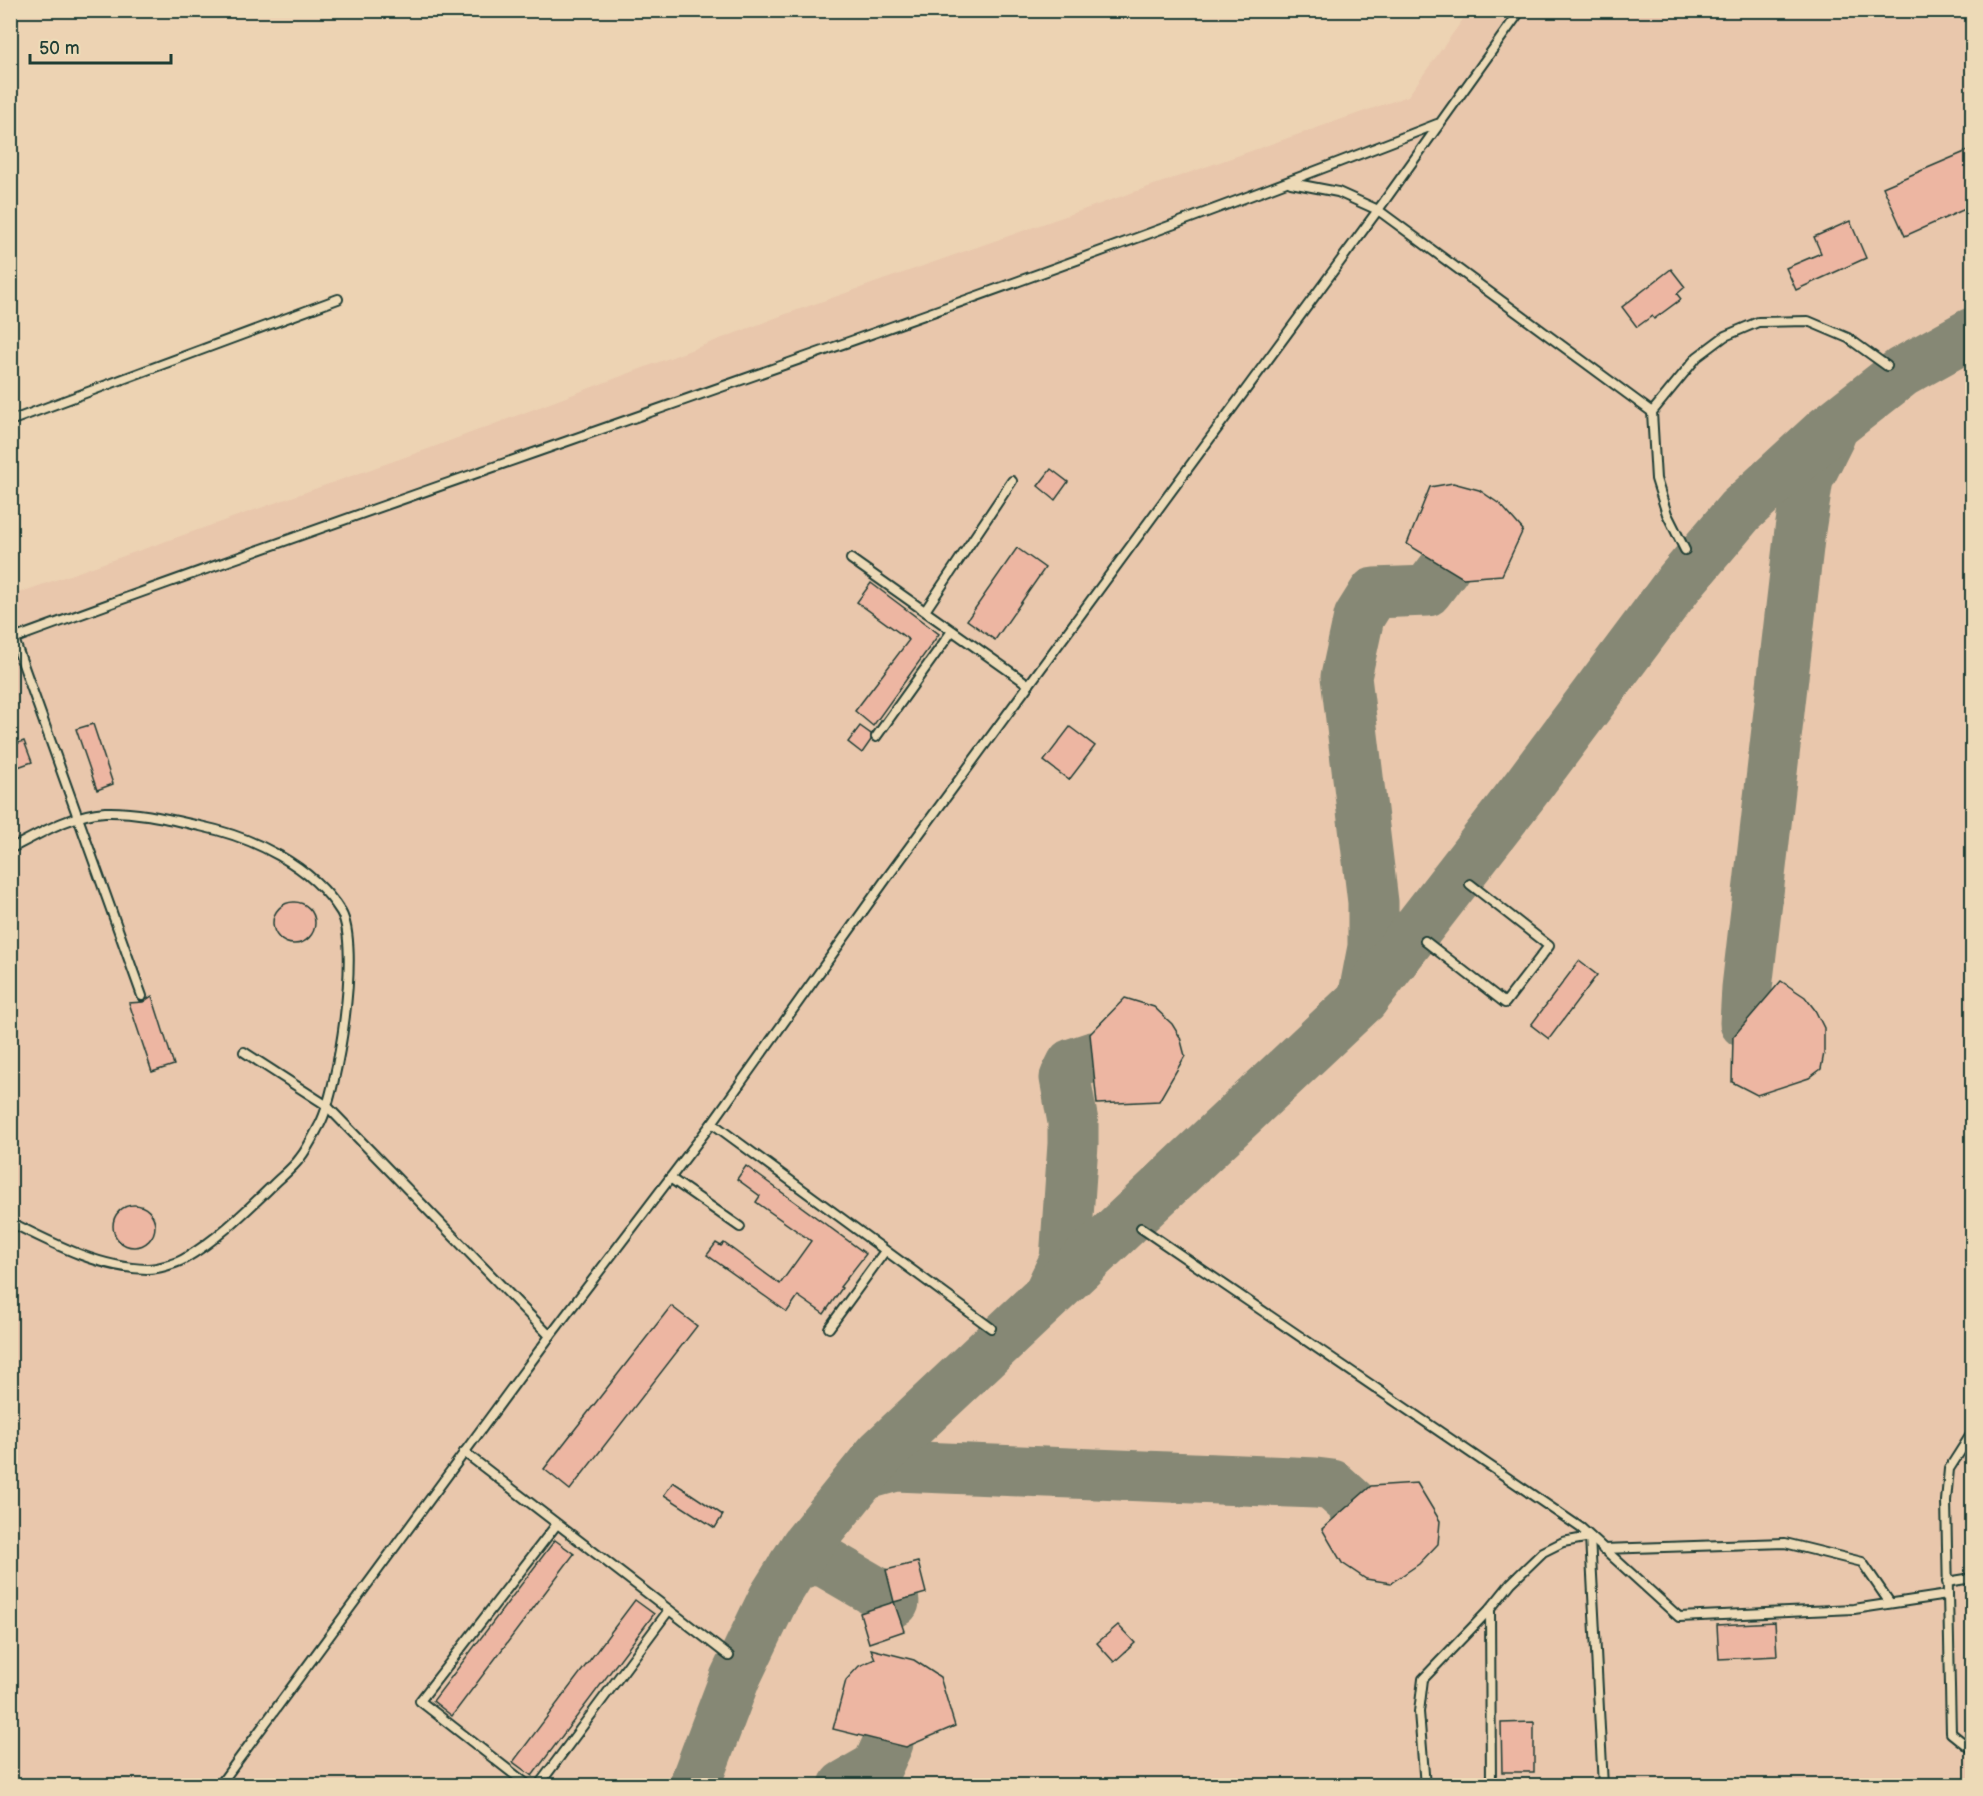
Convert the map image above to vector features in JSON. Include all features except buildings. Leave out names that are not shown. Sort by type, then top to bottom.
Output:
[{"type":"lane","points":[[219,1785],[549,1336],[712,1123],[886,879],[1378,210],[1521,10]]},
{"type":"lane","points":[[142,996],[12,639],[179,578],[694,398],[1289,182],[1438,124]]},
{"type":"lane","points":[[1289,182],[1338,192],[1378,210],[1652,412]]},
{"type":"lane","points":[[10,421],[338,299]]},
{"type":"lane","points":[[1685,550],[1667,513],[1656,479],[1652,412],[1697,357],[1725,336],[1758,321],[1808,321],[1848,338],[1887,366]]},
{"type":"lane","points":[[925,611],[1012,481]]},
{"type":"lane","points":[[851,559],[1029,686]]},
{"type":"lane","points":[[876,737],[952,631]]},
{"type":"lane","points":[[10,849],[56,826],[103,812],[149,815],[222,830],[283,858],[319,883],[342,914],[350,946],[342,1031],[335,1075],[321,1121],[300,1158],[237,1219],[182,1260],[149,1269],[118,1265],[60,1247],[10,1222]]},
{"type":"lane","points":[[1425,941],[1505,1003],[1549,946],[1470,884]]},
{"type":"lane","points":[[244,1052],[326,1105],[549,1336]]},
{"type":"lane","points":[[712,1123],[991,1328]]},
{"type":"lane","points":[[670,1178],[740,1227]]},
{"type":"lane","points":[[1141,1228],[1581,1528],[1679,1617],[1854,1609],[1947,1595]]},
{"type":"lane","points":[[829,1328],[885,1251]]},
{"type":"lane","points":[[1972,1433],[1949,1469],[1946,1501],[1952,1733],[1972,1750]]},
{"type":"lane","points":[[464,1452],[729,1656]]},
{"type":"lane","points":[[529,1785],[420,1701],[557,1524]]},
{"type":"lane","points":[[1425,1785],[1419,1712],[1423,1679],[1490,1609],[1511,1583],[1543,1552],[1563,1542],[1590,1537]]},
{"type":"lane","points":[[1590,1537],[1603,1785]]},
{"type":"lane","points":[[1603,1549],[1785,1543],[1862,1562],[1890,1603]]},
{"type":"lane","points":[[1947,1582],[1972,1578]]},
{"type":"lane","points":[[1490,1609],[1491,1785]]},
{"type":"lane","points":[[538,1785],[669,1610]]},
{"type":"shaded area","points":[[1469,11],[1972,11],[1972,1785],[11,1785],[10,596],[428,449],[786,314],[1408,96]]},
{"type":"taxiway","points":[[694,1786],[735,1678],[773,1599],[806,1546],[881,1453],[1363,999],[1521,795],[1680,582],[1740,511],[1828,430],[1902,372],[1972,333]]},
{"type":"taxiway","points":[[1745,1023],[1747,988],[1800,530],[1808,479],[1830,435]]},
{"type":"taxiway","points":[[1363,999],[1373,947],[1373,902],[1346,677],[1359,617],[1374,593],[1427,591],[1445,567]]},
{"type":"taxiway","points":[[1049,1293],[1065,1260],[1073,1144],[1073,1122],[1065,1078],[1072,1064],[1093,1057]]},
{"type":"taxiway","points":[[864,1475],[896,1466],[1316,1483],[1332,1485],[1352,1503]]},
{"type":"taxiway","points":[[793,1566],[813,1560],[825,1562],[894,1602]]},
{"type":"taxiway","points":[[844,1786],[877,1767],[888,1743]]}]
